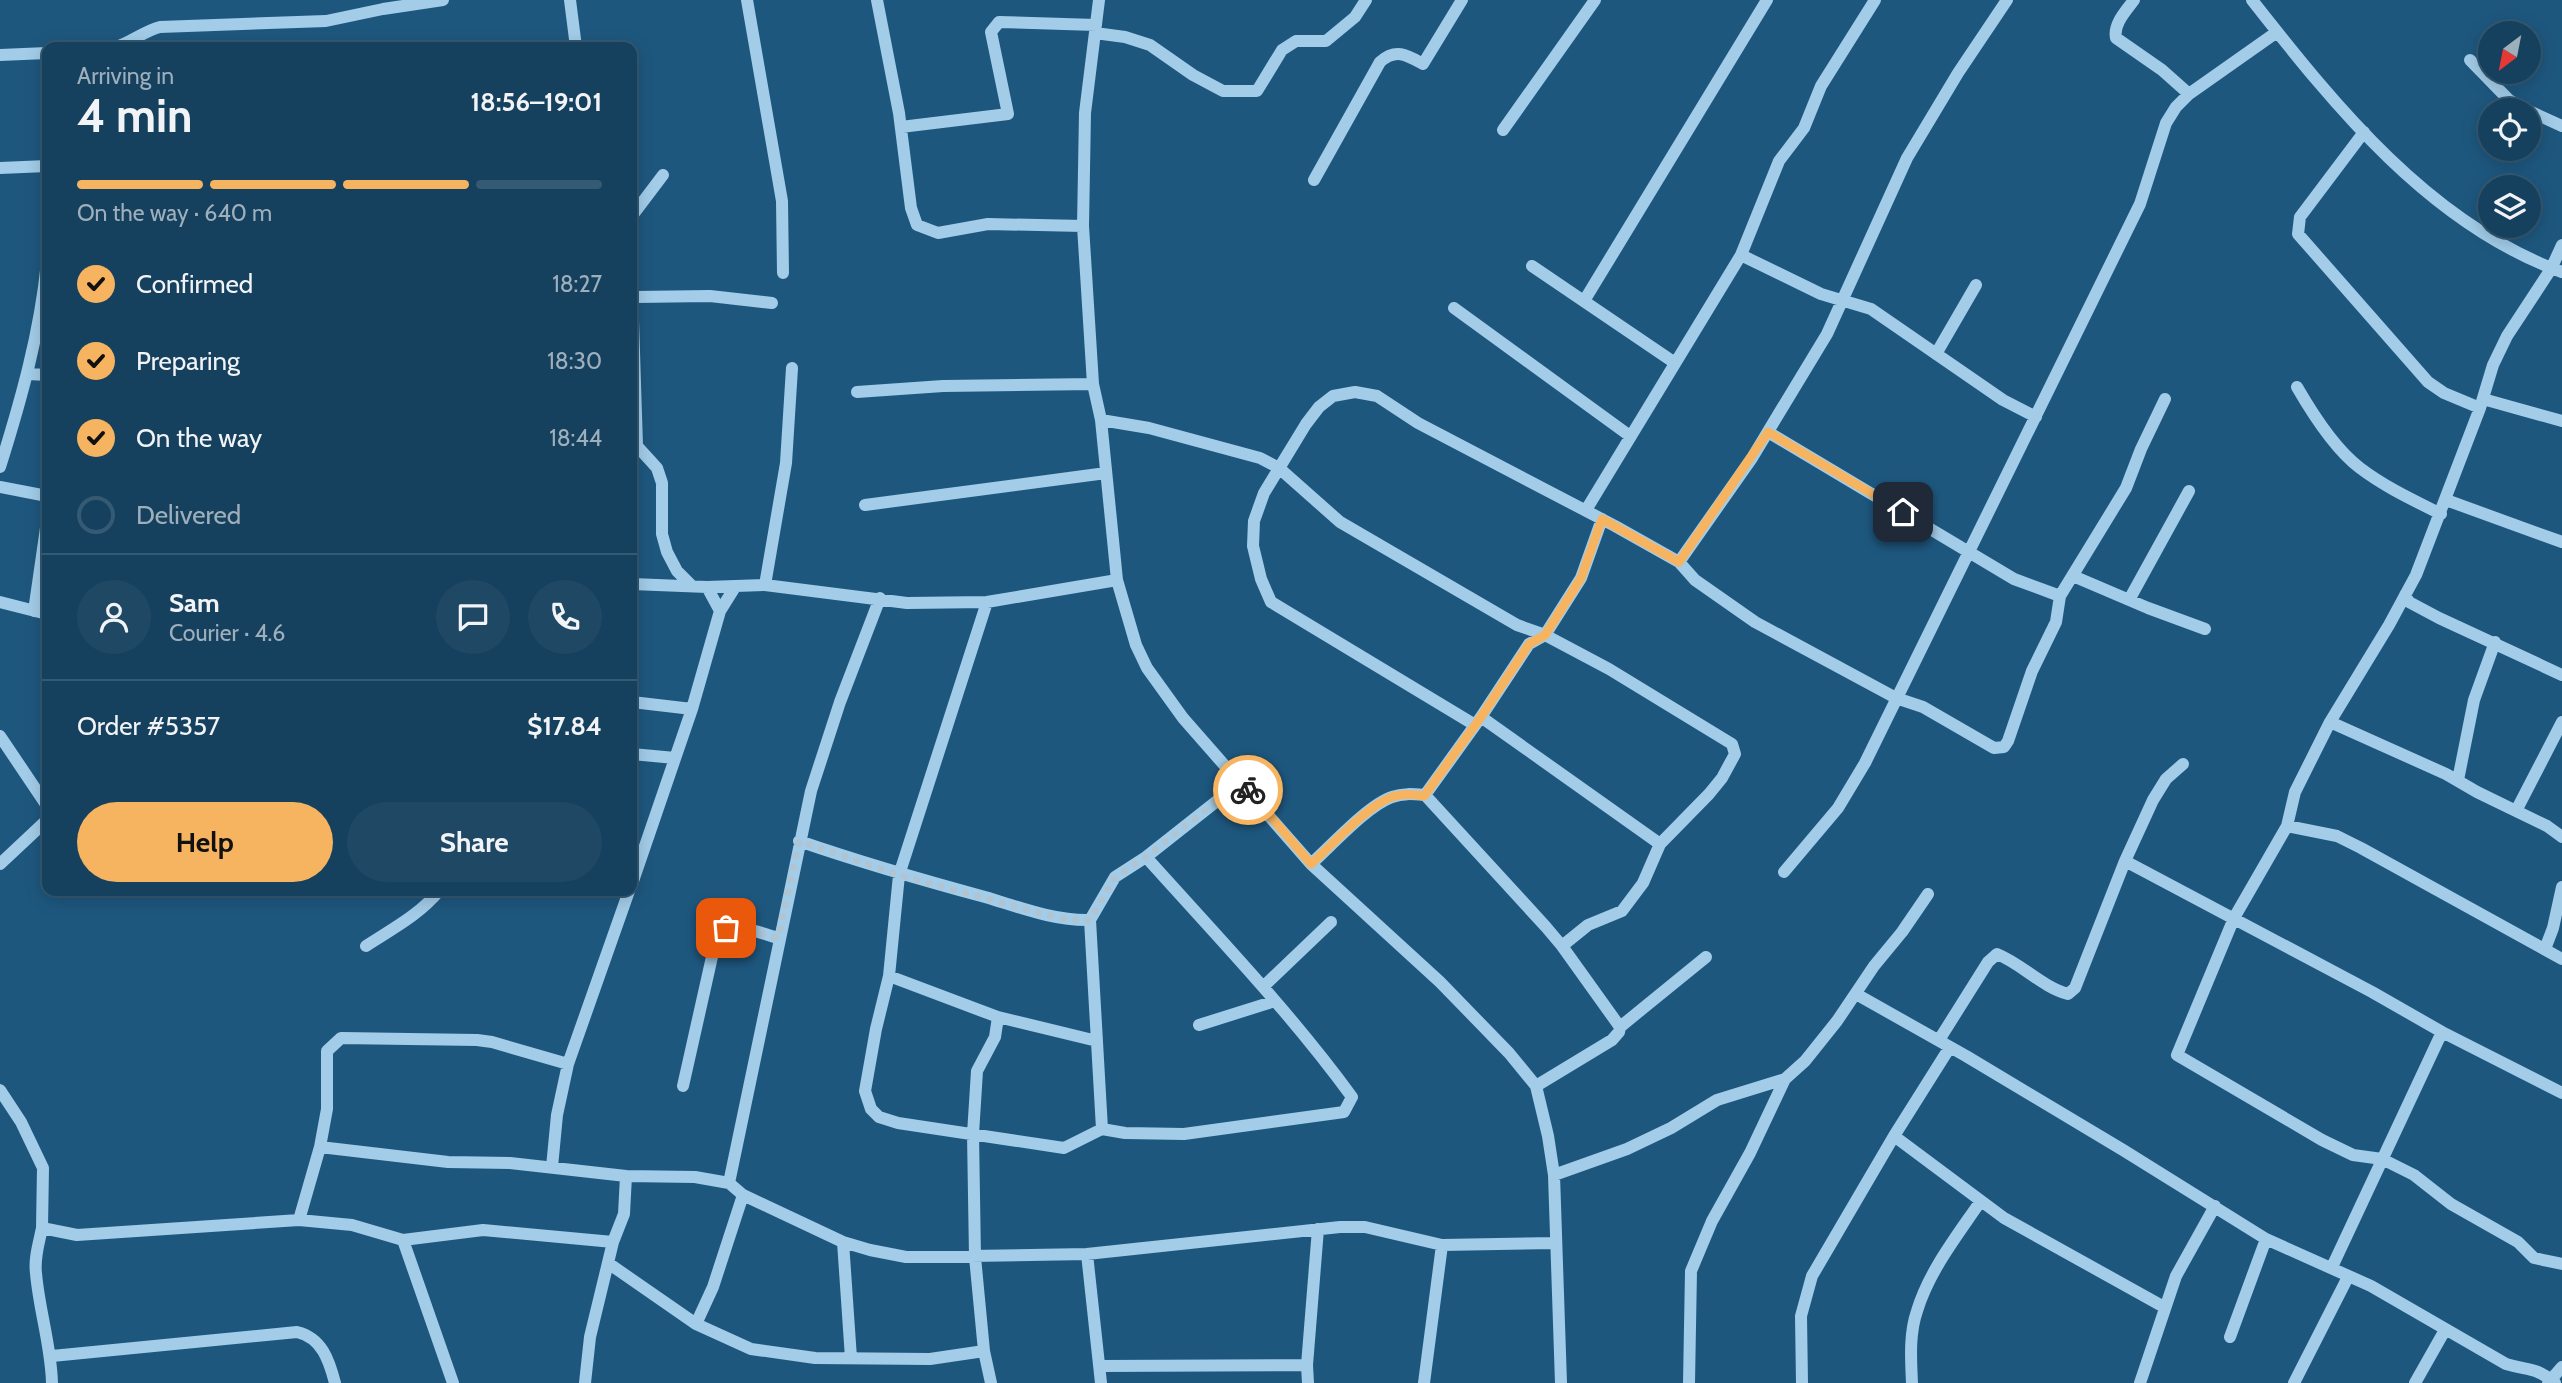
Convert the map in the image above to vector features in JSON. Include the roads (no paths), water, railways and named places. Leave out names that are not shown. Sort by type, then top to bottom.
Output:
[{"type":"street","points":[[132,42],[149,30],[160,27],[326,21],[370,6],[443,0]]},
{"type":"street","points":[[570,0],[575,42]]},
{"type":"street","points":[[747,0],[782,201],[783,273]]},
{"type":"street","points":[[877,0],[901,127],[911,208],[917,225],[938,233],[988,224],[1083,226]]},
{"type":"street","points":[[1099,0],[1085,113],[1083,226],[1093,384],[1101,420],[1117,580],[1136,645],[1147,668],[1182,718],[1311,864],[1440,982],[1509,1053],[1536,1086],[1549,1136],[1554,1175],[1561,1383]]},
{"type":"street","points":[[901,127],[1008,114],[991,32],[999,22],[1096,29],[1150,45],[1193,75],[1223,91],[1256,91],[1282,50],[1296,41],[1326,41],[1355,17],[1366,0]]},
{"type":"street","points":[[1314,180],[1380,62],[1388,55],[1404,53],[1423,64],[1462,0]]},
{"type":"street","points":[[1503,130],[1595,0]]},
{"type":"street","points":[[1584,302],[1767,0]]},
{"type":"street","points":[[1586,510],[1741,255],[1779,161],[1804,128],[1821,86],[1875,0]]},
{"type":"street","points":[[1679,562],[1768,432],[1827,334],[1907,158],[1958,73],[2007,0]]},
{"type":"street","points":[[2134,0],[2118,24],[2116,38],[2162,70],[2189,94]]},
{"type":"street","points":[[2252,0],[2364,132],[2423,189],[2470,224],[2557,270]]},
{"type":"street","points":[[1784,872],[1825,825],[1857,779],[2140,204],[2166,123],[2176,107],[2189,94],[2277,32]]},
{"type":"street","points":[[0,55],[42,52]]},
{"type":"street","points":[[2470,60],[2506,98]]},
{"type":"street","points":[[2541,117],[2562,126]]},
{"type":"street","points":[[2364,132],[2300,217],[2298,234],[2428,382],[2444,393],[2562,421]]},
{"type":"street","points":[[0,168],[42,166]]},
{"type":"street","points":[[637,209],[663,175]]},
{"type":"street","points":[[2562,245],[2557,270],[2507,336],[2493,365],[2482,404],[2416,575],[2330,722],[2295,792],[2287,826],[2234,918],[2177,1055],[2322,1140],[2353,1155],[2382,1159],[2414,1175],[2451,1204],[2518,1242],[2534,1258],[2562,1264]]},
{"type":"street","points":[[1741,255],[1784,278],[1842,301],[1871,309],[2003,400],[2036,417]]},
{"type":"street","points":[[1532,266],[1675,363]]},
{"type":"street","points":[[1936,354],[1976,285]]},
{"type":"street","points":[[637,293],[710,296],[772,303]]},
{"type":"street","points":[[0,467],[28,374],[42,302]]},
{"type":"street","points":[[1454,308],[1630,436]]},
{"type":"street","points":[[765,585],[786,463],[792,368]]},
{"type":"street","points":[[28,374],[42,375]]},
{"type":"street","points":[[857,392],[943,386],[1093,384]]},
{"type":"street","points":[[2297,387],[2313,416],[2357,467],[2441,514]]},
{"type":"street","points":[[1660,844],[1478,721],[1271,602],[1261,579],[1253,546],[1254,521],[1264,493],[1319,407],[1333,396],[1355,392],[1377,396],[1418,423],[1586,510],[1679,562],[1695,580],[1755,622],[1896,698],[1923,707],[1994,748],[2004,747],[2032,671],[2053,628],[2060,596],[2126,488],[2165,399]]},
{"type":"street","points":[[1101,420],[1149,428],[1260,458],[1279,468],[1340,522],[1517,625],[1545,635],[1651,693],[1732,744],[1735,754],[1722,778],[1660,844],[1643,883],[1622,911],[1588,925],[1562,946]]},
{"type":"street","points":[[1768,432],[2022,584],[2060,596]]},
{"type":"street","points":[[637,449],[657,468],[662,483],[662,534],[667,552],[677,571],[691,585]]},
{"type":"street","points":[[865,505],[1106,473]]},
{"type":"street","points":[[0,487],[42,495]]},
{"type":"street","points":[[2129,600],[2189,491]]},
{"type":"street","points":[[2446,500],[2562,542]]},
{"type":"street","points":[[1424,796],[1529,644],[1545,635],[1581,578],[1602,519]]},
{"type":"street","points":[[34,611],[42,556]]},
{"type":"street","points":[[2073,576],[2205,629]]},
{"type":"street","points":[[637,584],[707,587],[765,585],[907,603],[987,602],[1117,580]]},
{"type":"street","points":[[707,587],[720,611]]},
{"type":"street","points":[[637,860],[692,709],[720,611],[735,587]]},
{"type":"street","points":[[2404,595],[2409,603],[2562,675]]},
{"type":"street","points":[[729,1182],[778,938],[811,791],[840,702],[880,598]]},
{"type":"street","points":[[0,602],[42,613]]},
{"type":"street","points":[[987,602],[899,875],[889,976],[865,1091],[871,1109],[879,1116],[898,1123],[1065,1148],[1102,1129],[1125,1133],[1184,1134],[1344,1112],[1352,1097],[1330,1067],[1263,987],[1146,857]]},
{"type":"street","points":[[2458,780],[2474,701],[2495,642]]},
{"type":"street","points":[[637,703],[692,709]]},
{"type":"street","points":[[2330,722],[2428,765],[2562,836]]},
{"type":"street","points":[[2516,811],[2562,722]]},
{"type":"street","points":[[0,736],[42,799]]},
{"type":"street","points":[[637,754],[675,758]]},
{"type":"street","points":[[1802,1383],[1801,1315],[1812,1276],[1894,1136],[1988,962],[1997,954],[2011,960],[2059,992],[2068,994],[2075,988],[2125,861],[2158,789],[2183,764]]},
{"type":"street","points":[[1102,1129],[1090,920],[1115,877],[1146,857],[1241,782]]},
{"type":"street","points":[[1311,864],[1374,808],[1391,797],[1409,794],[1424,796],[1546,926],[1620,1027]]},
{"type":"street","points":[[0,864],[42,825]]},
{"type":"street","points":[[2287,826],[2337,836],[2489,916],[2562,959]]},
{"type":"street","points":[[799,841],[899,875],[1068,920],[1090,920]]},
{"type":"street","points":[[2125,861],[2442,1032],[2562,1093]]},
{"type":"street","points":[[2544,949],[2553,928],[2562,887]]},
{"type":"street","points":[[1554,1175],[1627,1149],[1671,1128],[1717,1100],[1784,1079],[1805,1061],[1856,994],[1874,965],[1908,925],[1928,894]]},
{"type":"street","points":[[366,946],[414,915],[434,896]]},
{"type":"street","points":[[552,1167],[557,1115],[568,1064],[627,896]]},
{"type":"street","points":[[1263,987],[1331,922]]},
{"type":"street","points":[[683,1086],[716,939],[720,932],[731,926],[778,938]]},
{"type":"street","points":[[1536,1086],[1612,1040],[1620,1027],[1706,957]]},
{"type":"street","points":[[889,976],[998,1017],[1097,1041]]},
{"type":"street","points":[[1856,994],[1944,1044],[2266,1239],[2332,1267],[2393,1298],[2506,1364],[2534,1369],[2551,1382],[2562,1367]]},
{"type":"street","points":[[1199,1025],[1275,1001]]},
{"type":"street","points":[[992,1383],[984,1351],[975,1257],[973,1134],[977,1071],[995,1037],[998,1017]]},
{"type":"street","points":[[2332,1267],[2442,1032]]},
{"type":"street","points":[[299,1220],[320,1147],[327,1109],[327,1051],[341,1038],[477,1040],[568,1064]]},
{"type":"street","points":[[1689,1383],[1691,1271],[1712,1221],[1750,1153],[1784,1079]]},
{"type":"street","points":[[0,1090],[21,1122],[43,1168],[42,1228],[36,1256],[36,1272],[52,1356],[52,1383]]},
{"type":"street","points":[[1894,1136],[2004,1218],[2164,1307]]},
{"type":"street","points":[[320,1147],[448,1162],[510,1163],[626,1176],[695,1177],[729,1182],[743,1195],[843,1241],[906,1257],[1087,1254],[1318,1229],[1365,1227],[1442,1245],[1555,1243]]},
{"type":"street","points":[[585,1383],[590,1337],[613,1242],[624,1214],[626,1176]]},
{"type":"street","points":[[695,1324],[713,1287],[743,1195]]},
{"type":"street","points":[[1912,1383],[1912,1341],[1916,1312],[1940,1261],[1980,1202]]},
{"type":"street","points":[[2140,1383],[2176,1276],[2215,1206]]},
{"type":"street","points":[[42,1228],[77,1235],[299,1220],[352,1226],[403,1240],[483,1230],[613,1242]]},
{"type":"street","points":[[1308,1383],[1307,1365],[1318,1229]]},
{"type":"street","points":[[2230,1337],[2266,1239]]},
{"type":"street","points":[[403,1240],[453,1383]]},
{"type":"street","points":[[843,1241],[851,1358]]},
{"type":"street","points":[[1424,1383],[1442,1245]]},
{"type":"street","points":[[1087,1254],[1101,1383]]},
{"type":"street","points":[[608,1263],[695,1324],[751,1349],[815,1359],[930,1359],[984,1351]]},
{"type":"street","points":[[2294,1383],[2348,1277]]},
{"type":"street","points":[[2415,1383],[2445,1330]]},
{"type":"street","points":[[52,1356],[297,1332],[310,1336],[320,1344],[335,1383]]},
{"type":"street","points":[[1100,1366],[1307,1365]]}]
